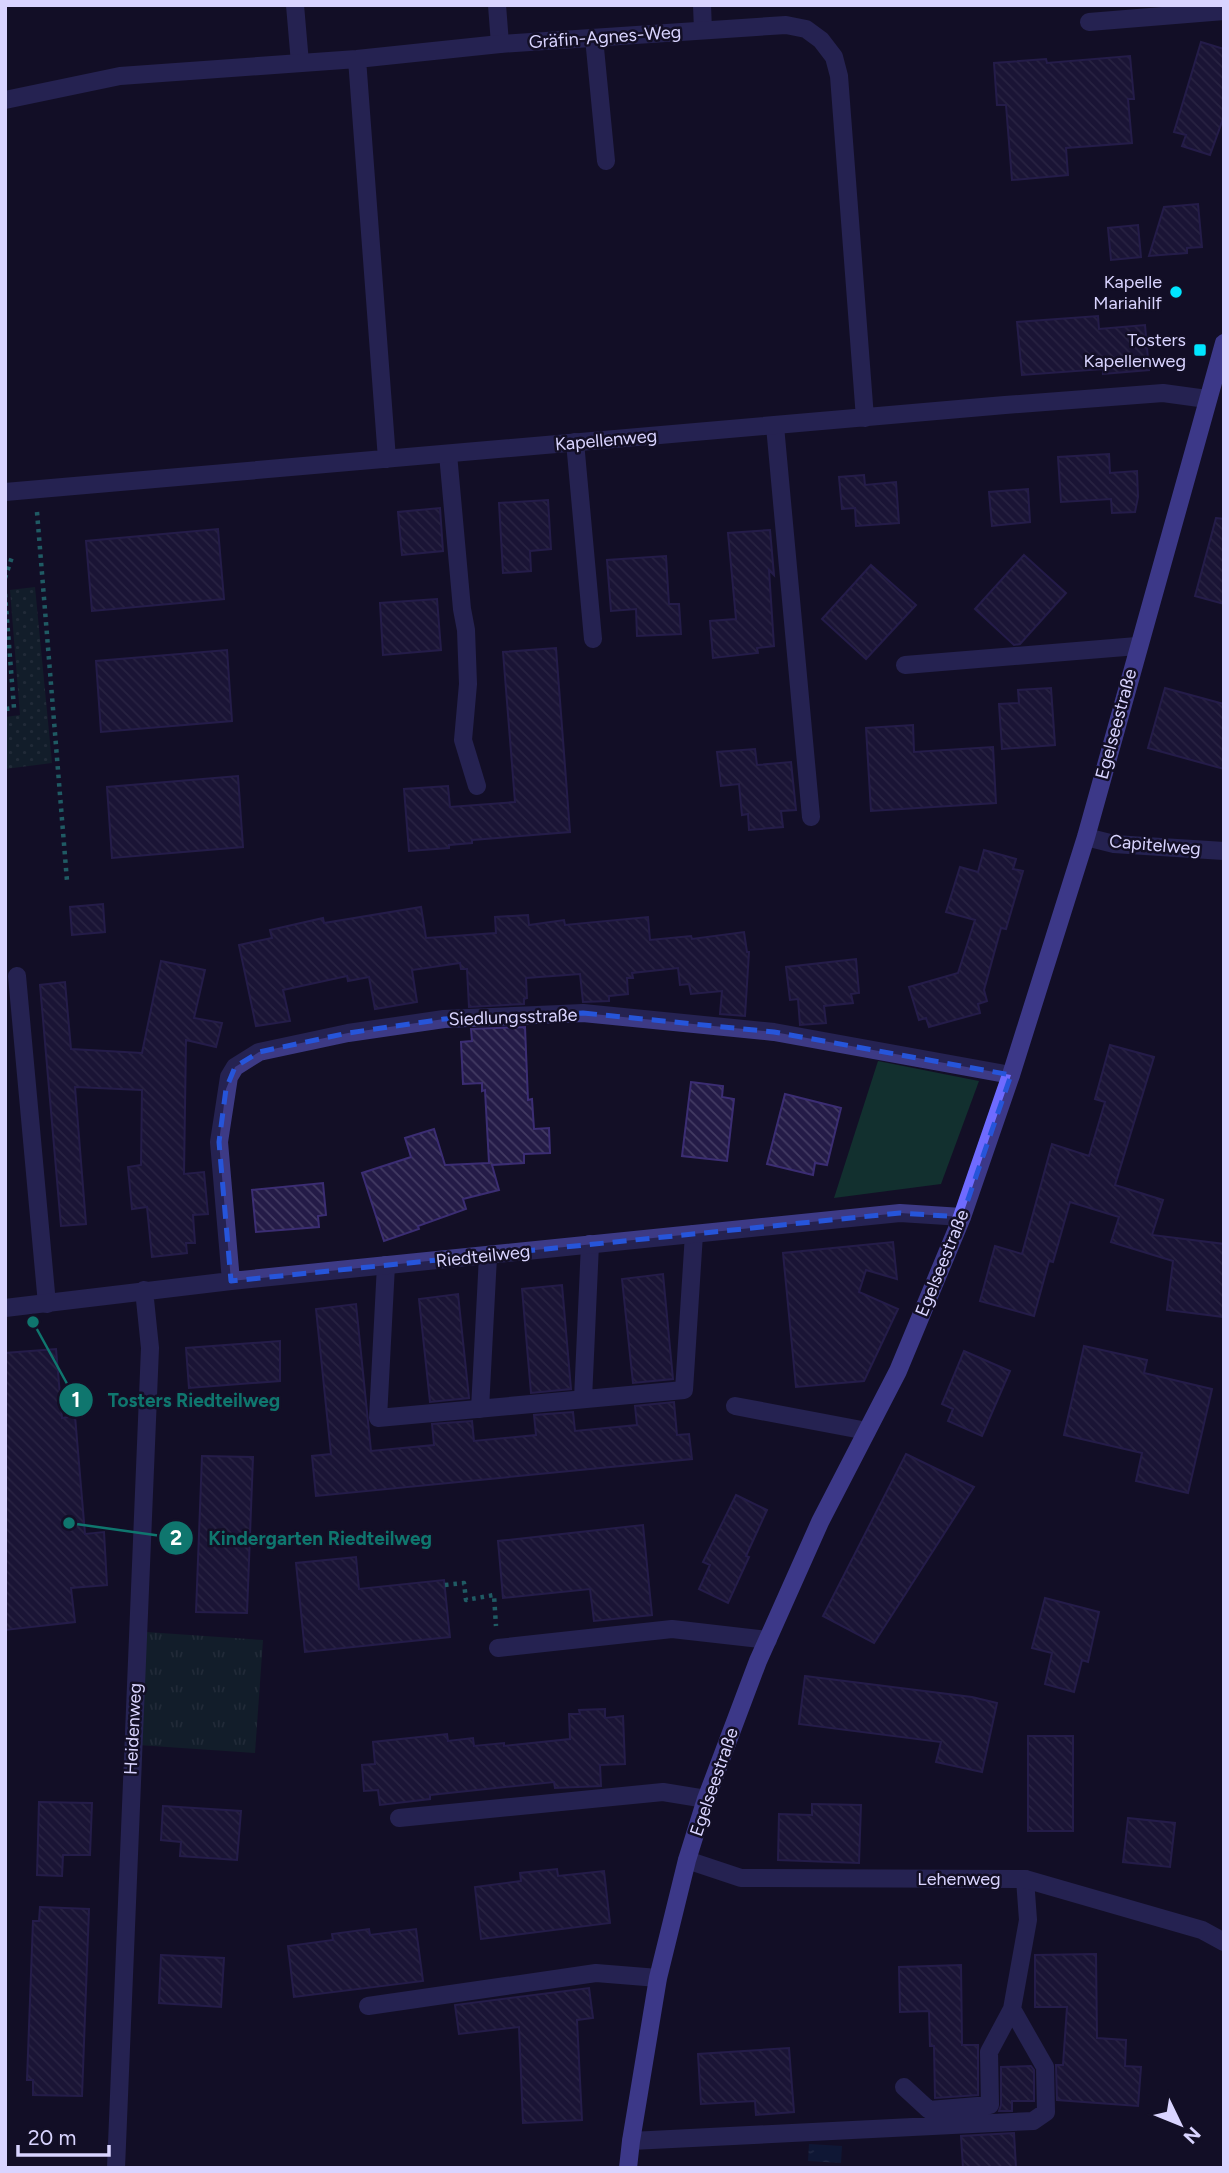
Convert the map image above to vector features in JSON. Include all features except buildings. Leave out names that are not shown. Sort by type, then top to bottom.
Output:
[{"type":"street","points":[[295,5],[300,63]]},
{"type":"street","points":[[497,5],[500,44]]},
{"type":"street","points":[[702,5],[703,30]]},
{"type":"street","points":[[1089,22],[1224,11]]},
{"type":"street","name":"Gräfin-Agnes-Weg","points":[[5,100],[120,76],[357,60],[500,44],[703,30],[786,25],[806,29],[821,40],[834,57],[839,76],[865,418]]},
{"type":"street","points":[[594,38],[606,160]]},
{"type":"street","points":[[357,60],[387,459]]},
{"type":"street","name":"Egelseestraße","points":[[628,2168],[658,1979],[687,1860],[706,1799],[768,1640],[820,1522],[898,1371],[962,1217],[1011,1075],[1086,837],[1137,646],[1224,343]]},
{"type":"street","name":"Kapellenweg","points":[[5,492],[1163,393],[1207,399]]},
{"type":"street","points":[[775,426],[811,817]]},
{"type":"street","points":[[575,442],[593,639]]},
{"type":"street","points":[[448,454],[466,630],[468,684],[463,740],[477,786]]},
{"type":"street","points":[[905,665],[1137,646]]},
{"type":"street","name":"Capitelweg","points":[[1086,837],[1114,844],[1224,851]]},
{"type":"street","points":[[17,976],[47,1304]]},
{"type":"street","name":"Siedlungsstraße","points":[[231,1281],[219,1142],[229,1077],[235,1067],[259,1052],[348,1033],[444,1019],[583,1013],[774,1032],[1011,1075]]},
{"type":"street","name":"Riedteilweg","points":[[5,1308],[144,1290],[900,1213],[962,1217]]},
{"type":"street","points":[[386,1265],[378,1418],[684,1390],[694,1234]]},
{"type":"street","points":[[583,1399],[590,1244]]},
{"type":"street","points":[[481,1409],[488,1256]]},
{"type":"street","name":"Heidenweg","points":[[116,2168],[150,1348],[144,1290]]},
{"type":"street","points":[[735,1406],[867,1431]]},
{"type":"street","points":[[498,1647],[672,1629],[768,1640]]},
{"type":"street","points":[[400,1818],[663,1792],[706,1799]]},
{"type":"street","name":"Lehenweg","points":[[687,1860],[741,1878],[1026,1879],[1202,1930],[1224,1942]]},
{"type":"street","points":[[904,2087],[929,2110],[990,2105],[989,2052],[1012,2009],[1028,1920],[1026,1879]]},
{"type":"street","points":[[368,2006],[596,1973],[658,1979]]},
{"type":"street","points":[[631,2141],[1033,2121],[1046,2112],[1045,2067],[1012,2009]]},
{"type":"path","points":[[35,490],[67,881]]},
{"type":"path","points":[[5,578],[13,554]]},
{"type":"path","points":[[5,594],[14,708],[5,709]]},
{"type":"path","points":[[445,1585],[464,1583],[466,1600],[494,1595],[498,1647]]},
{"type":"highlighted area","points":[[583,1013],[774,1032],[1011,1075],[962,1217],[900,1213],[231,1281],[219,1142],[226,1089],[235,1067],[259,1052],[348,1033],[444,1019]]},
{"type":"green space","points":[[35,587],[52,763],[5,769],[5,717],[20,715],[10,590]]},
{"type":"green space","points":[[878,1061],[979,1081],[941,1184],[834,1198]]},
{"type":"green space","points":[[146,1632],[263,1640],[255,1753],[138,1745]]},
{"type":"water","points":[[809,2144],[842,2146],[841,2163],[808,2161]]},
{"type":"place","name":"Kapelle Mariahilf","points":[[1176,292]]},
{"type":"place","name":"Tosters Kapellenweg","points":[[1200,350]]},
{"type":"place","name":"Tosters Riedteilweg","points":[[33,1322]]},
{"type":"place","name":"Kindergarten Riedteilweg","points":[[69,1523]]}]
